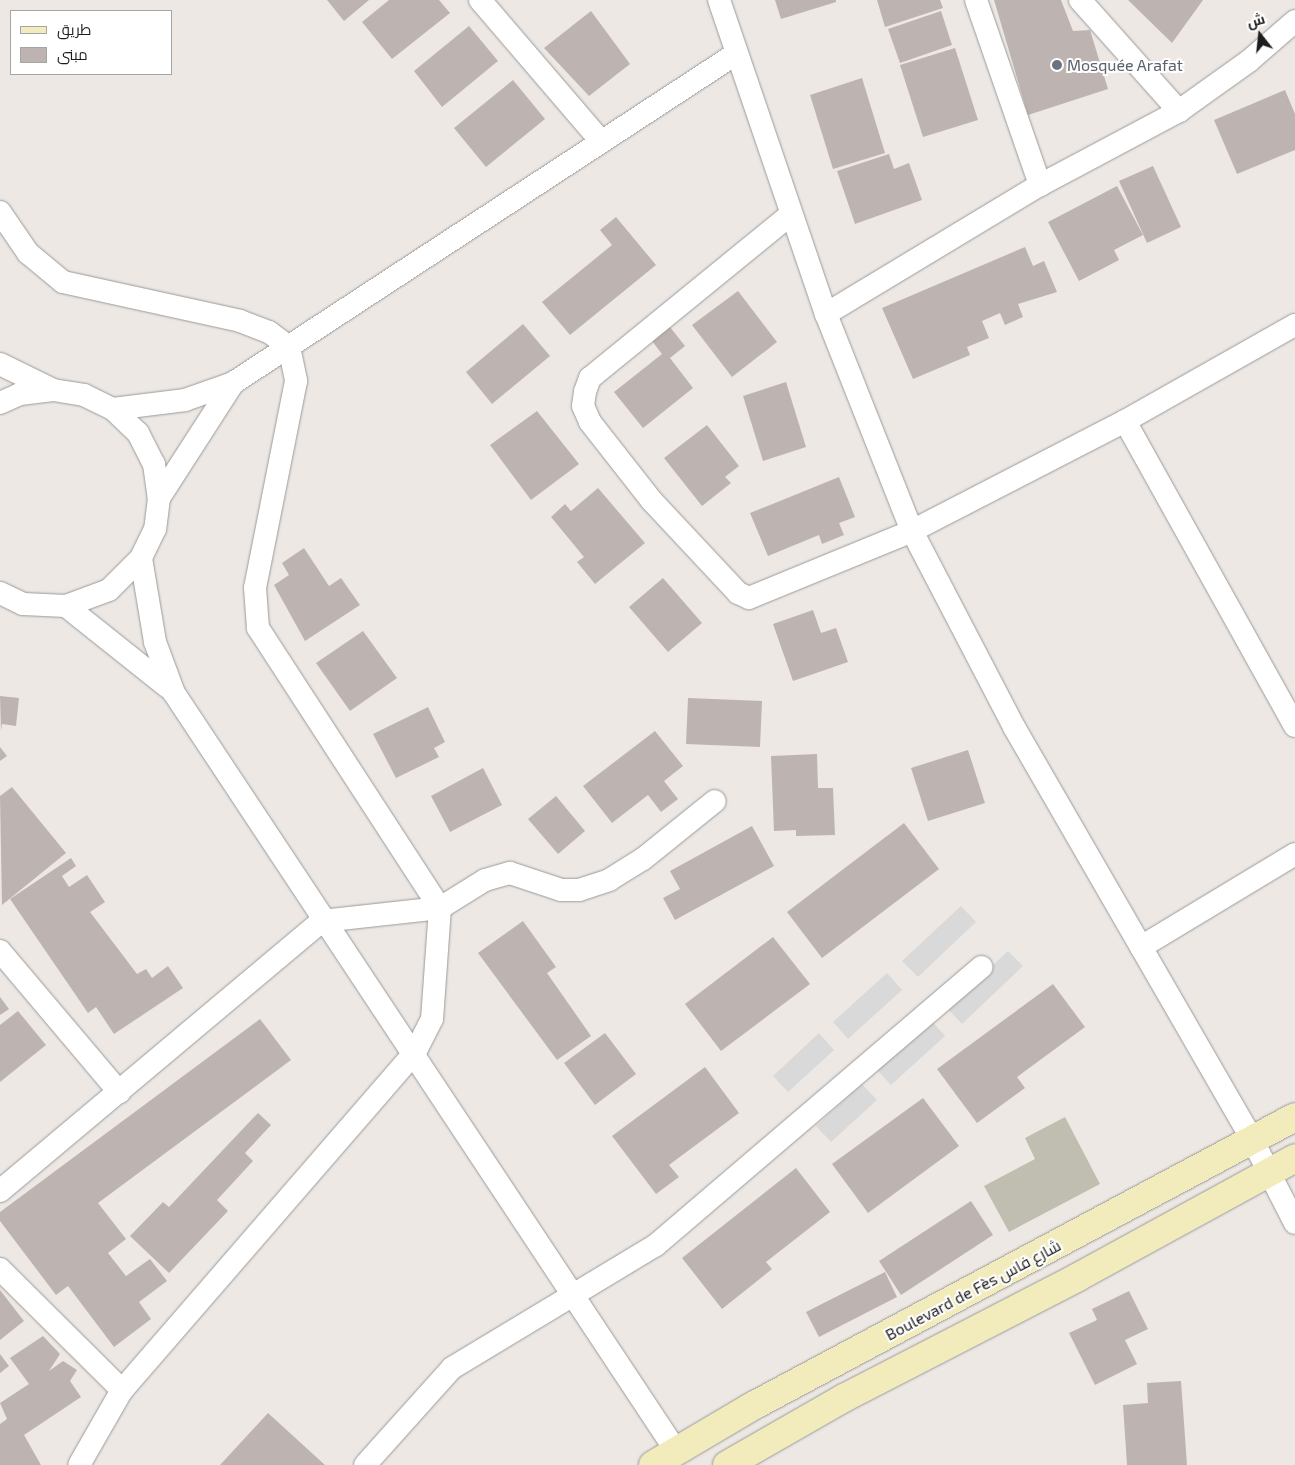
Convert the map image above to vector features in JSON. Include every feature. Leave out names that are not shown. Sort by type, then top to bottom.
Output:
[{"type":"main road","name":"Boulevard de Fès شارع فاس","points":[[653,1465],[1295,1117]]},
{"type":"main road","points":[[727,1465],[844,1398],[1295,1158]]},
{"type":"street","points":[[480,0],[601,141]]},
{"type":"street","points":[[719,0],[734,55],[790,215],[826,314],[912,531],[1014,727],[1253,1141],[1295,1223]]},
{"type":"street","points":[[976,0],[1040,185]]},
{"type":"street","points":[[1080,0],[1179,111]]},
{"type":"street","points":[[826,314],[1040,185],[1179,111],[1249,61],[1295,21]]},
{"type":"street","points":[[113,409],[184,400],[233,383],[734,55]]},
{"type":"street","points":[[0,212],[28,253],[63,282],[240,321],[269,332],[289,347],[296,381],[255,588],[258,628],[440,908],[432,1019],[416,1052],[122,1390],[79,1465]]},
{"type":"street","points":[[790,215],[590,378],[583,406],[590,422],[652,501],[738,593],[749,598],[912,531],[1125,421],[1295,325]]},
{"type":"street","points":[[0,364],[53,390]]},
{"type":"street","points":[[159,498],[233,383]]},
{"type":"street","points":[[0,403],[20,394],[53,390],[84,395],[113,409],[142,441],[154,464],[159,498],[155,529],[141,558],[109,590],[66,606],[23,604],[0,592]]},
{"type":"street","points":[[1125,421],[1295,726]]},
{"type":"street","points":[[141,558],[155,642],[174,693]]},
{"type":"street","points":[[66,606],[148,667],[174,693],[322,920],[416,1052],[572,1298],[676,1451]]},
{"type":"street","points":[[0,1191],[322,920],[440,908],[485,880],[510,873],[561,890],[579,890],[609,880],[715,801]]},
{"type":"street","points":[[1141,947],[1295,854]]},
{"type":"street","points":[[0,950],[119,1092]]},
{"type":"street","points":[[364,1465],[452,1368],[572,1298],[656,1245],[717,1197],[981,967]]},
{"type":"street","points":[[0,1269],[122,1390]]},
{"type":"shaded area","points":[[961,906],[976,922],[918,977],[902,961]]},
{"type":"shaded area","points":[[1008,951],[1023,966],[962,1024],[947,1008]]},
{"type":"shaded area","points":[[887,973],[902,990],[848,1039],[833,1022]]},
{"type":"shaded area","points":[[930,1019],[945,1036],[891,1085],[876,1069]]},
{"type":"shaded area","points":[[819,1033],[834,1050],[788,1092],[773,1076]]},
{"type":"shaded area","points":[[862,1084],[877,1100],[831,1142],[816,1126]]},
{"type":"shaded area","points":[[1065,1117],[1100,1184],[1009,1232],[984,1186],[1035,1159],[1025,1138]]},
{"type":"building","points":[[327,0],[369,0],[344,21]]},
{"type":"building","points":[[389,0],[439,0],[450,13],[392,59],[362,22]]},
{"type":"building","points":[[775,0],[836,0],[836,2],[781,19]]},
{"type":"building","points":[[877,0],[940,0],[943,8],[885,27]]},
{"type":"building","name":"Mosquée Arafat","points":[[994,0],[1061,0],[1073,31],[1090,30],[1108,89],[1028,115]]},
{"type":"building","points":[[1128,0],[1203,0],[1172,43]]},
{"type":"building","points":[[591,11],[630,64],[589,96],[544,48]]},
{"type":"building","points":[[941,11],[952,45],[900,63],[888,29]]},
{"type":"building","points":[[469,26],[498,61],[442,107],[414,71]]},
{"type":"building","points":[[955,48],[978,120],[923,137],[900,65]]},
{"type":"building","points":[[862,78],[885,153],[833,169],[810,95]]},
{"type":"building","points":[[513,80],[545,119],[486,167],[454,128]]},
{"type":"building","points":[[1285,90],[1295,114],[1295,150],[1237,174],[1214,120]]},
{"type":"building","points":[[889,154],[894,169],[909,163],[922,200],[855,224],[837,171]]},
{"type":"building","points":[[1153,166],[1181,227],[1147,243],[1119,181]]},
{"type":"building","points":[[1117,186],[1143,235],[1114,250],[1119,260],[1079,281],[1048,222]]},
{"type":"building","points":[[616,217],[656,265],[570,335],[542,302],[612,245],[600,230]]},
{"type":"building","points":[[1025,247],[1033,266],[1044,261],[1057,292],[1018,304],[1023,317],[1005,325],[1000,313],[982,321],[989,338],[967,347],[970,355],[913,379],[882,308]]},
{"type":"building","points":[[738,291],[777,342],[732,377],[692,325]]},
{"type":"building","points":[[523,324],[550,356],[492,404],[466,372]]},
{"type":"building","points":[[670,327],[685,346],[670,358],[693,388],[643,428],[614,392],[662,354],[652,341]]},
{"type":"building","points":[[786,382],[806,447],[763,461],[743,396]]},
{"type":"building","points":[[537,411],[579,464],[531,500],[490,445]]},
{"type":"building","points":[[707,425],[739,466],[725,477],[731,483],[702,506],[664,458]]},
{"type":"building","points":[[839,477],[855,517],[839,523],[844,535],[822,544],[819,535],[768,556],[750,513]]},
{"type":"building","points":[[598,488],[645,543],[595,584],[577,562],[584,557],[551,517],[565,504],[571,511]]},
{"type":"building","points":[[304,548],[329,586],[341,578],[360,605],[305,641],[274,585],[289,575],[282,563]]},
{"type":"building","points":[[663,578],[702,623],[668,652],[629,607]]},
{"type":"building","points":[[813,610],[821,633],[836,628],[848,662],[793,681],[773,624]]},
{"type":"building","points":[[363,631],[397,678],[350,711],[316,663]]},
{"type":"building","points":[[0,696],[19,698],[16,726],[2,724],[1,731]]},
{"type":"building","points":[[688,698],[762,701],[760,747],[686,744]]},
{"type":"building","points":[[428,707],[445,742],[434,748],[439,757],[396,778],[373,734]]},
{"type":"building","points":[[655,731],[683,766],[664,781],[678,799],[661,812],[648,795],[612,823],[583,786]]},
{"type":"building","points":[[0,747],[7,756],[0,761]]},
{"type":"building","points":[[968,750],[985,803],[928,821],[911,768]]},
{"type":"building","points":[[817,754],[818,788],[833,788],[835,835],[796,836],[796,830],[774,831],[771,756]]},
{"type":"building","points":[[483,768],[502,805],[450,832],[431,796]]},
{"type":"building","points":[[12,787],[66,853],[2,905],[0,796]]},
{"type":"building","points":[[556,796],[585,831],[558,854],[528,819]]},
{"type":"building","points":[[904,823],[939,869],[822,958],[787,912]]},
{"type":"building","points":[[752,826],[774,866],[675,920],[663,898],[680,889],[670,871]]},
{"type":"building","points":[[71,858],[76,866],[62,876],[69,887],[87,875],[105,902],[90,912],[137,974],[146,969],[152,978],[168,966],[183,988],[114,1034],[96,1007],[88,1013],[10,899]]},
{"type":"building","points":[[523,921],[556,967],[547,973],[591,1036],[557,1060],[478,953]]},
{"type":"building","points":[[773,937],[810,984],[721,1051],[685,1004]]},
{"type":"building","points":[[1053,984],[1085,1027],[1017,1077],[1025,1088],[977,1123],[937,1069]]},
{"type":"building","points":[[0,997],[9,1009],[0,1015]]},
{"type":"building","points":[[18,1011],[46,1045],[0,1082],[0,1025]]},
{"type":"building","points":[[260,1019],[291,1060],[98,1203],[126,1239],[108,1253],[126,1276],[150,1259],[167,1281],[139,1302],[151,1319],[114,1347],[68,1286],[56,1295],[0,1221],[0,1212]]},
{"type":"building","points":[[605,1033],[636,1074],[595,1105],[564,1063]]},
{"type":"building","points":[[705,1067],[739,1113],[669,1165],[679,1177],[656,1194],[612,1136]]},
{"type":"building","points":[[923,1098],[959,1146],[868,1213],[832,1164]]},
{"type":"building","points":[[258,1113],[271,1125],[245,1153],[253,1161],[217,1200],[228,1211],[169,1273],[130,1236],[163,1202],[169,1207]]},
{"type":"building","points":[[796,1168],[830,1212],[766,1262],[772,1269],[722,1309],[682,1258]]},
{"type":"building","points":[[971,1201],[993,1235],[901,1295],[879,1261]]},
{"type":"building","points":[[885,1272],[897,1297],[819,1337],[806,1312]]},
{"type":"building","points":[[0,1290],[24,1321],[0,1340]]},
{"type":"building","points":[[1129,1291],[1148,1329],[1125,1340],[1137,1364],[1095,1385],[1069,1333],[1097,1320],[1092,1309]]},
{"type":"building","points":[[43,1336],[60,1354],[49,1371],[63,1361],[77,1370],[70,1381],[81,1397],[24,1435],[41,1465],[0,1465],[0,1424],[7,1419],[0,1403],[29,1384],[10,1358]]},
{"type":"building","points":[[0,1354],[9,1366],[0,1373]]},
{"type":"building","points":[[1181,1381],[1187,1465],[1127,1465],[1123,1405],[1148,1403],[1147,1383]]},
{"type":"building","points":[[268,1413],[325,1465],[220,1465]]},
{"type":"place","name":"Mosquée Arafat","points":[[1057,65]]}]
